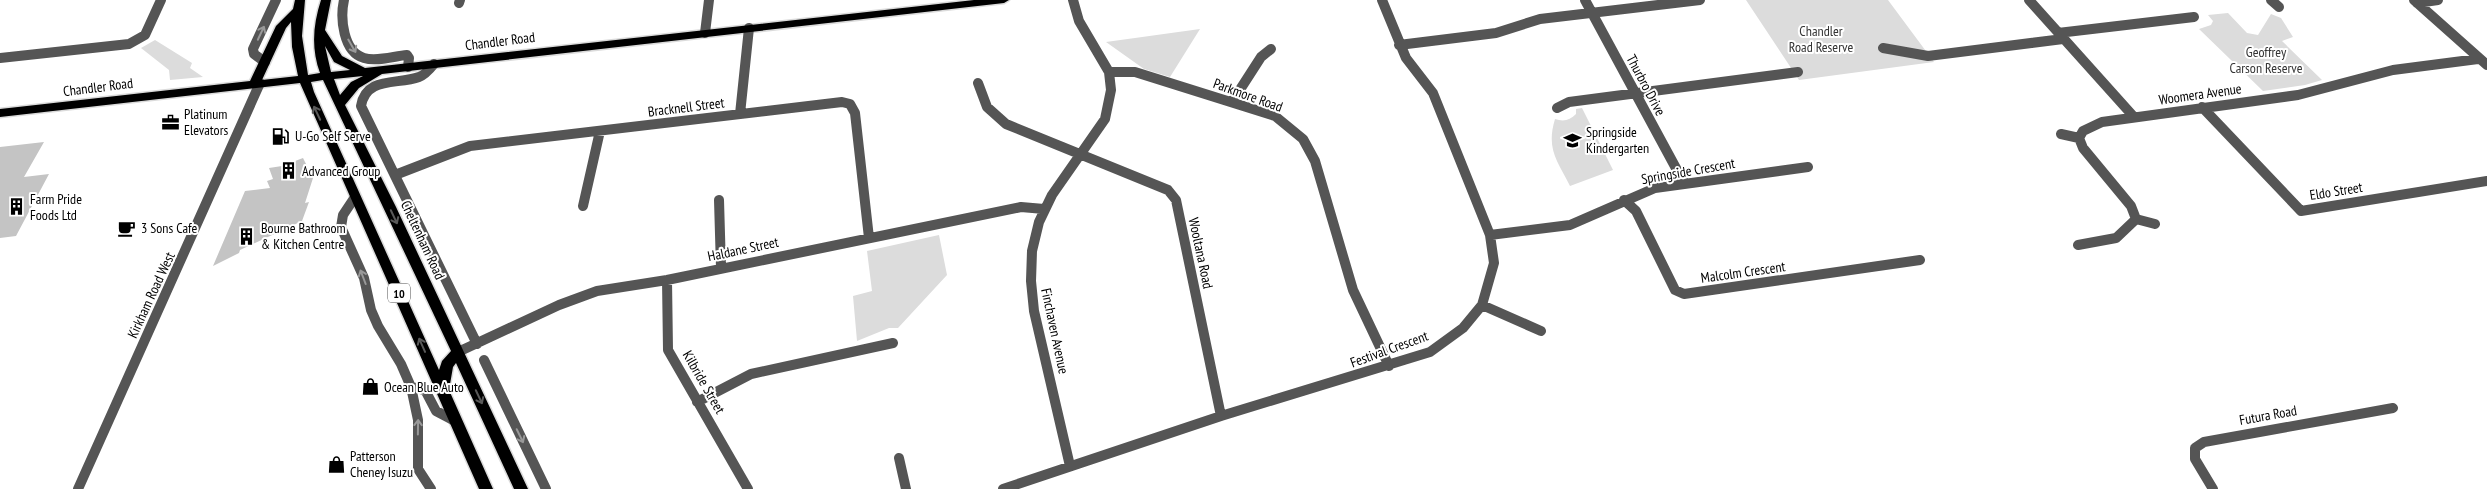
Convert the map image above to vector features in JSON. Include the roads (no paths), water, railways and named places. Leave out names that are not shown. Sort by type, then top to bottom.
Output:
[{"type":"main road","name":"10","points":[[300,0],[297,11],[296,42],[304,79],[486,489]]},
{"type":"main road","name":"Cheltenham Road","points":[[326,0],[320,30],[320,51],[339,104],[458,352],[521,489]]},
{"type":"main road","name":"Chandler Road","points":[[0,113],[1004,0]]},
{"type":"main road","points":[[257,84],[281,26],[297,11]]},
{"type":"main road","points":[[320,30],[338,58],[363,72]]},
{"type":"main road","points":[[339,104],[359,82],[386,69]]},
{"type":"main road","points":[[442,390],[446,365],[458,352]]},
{"type":"street","points":[[0,58],[129,44],[145,34],[161,0]]},
{"type":"street","points":[[265,62],[254,54],[253,50],[276,0]]},
{"type":"street","points":[[344,0],[342,24],[359,57],[368,59],[407,55],[409,57],[408,67]]},
{"type":"street","points":[[706,33],[709,0]]},
{"type":"street","points":[[1073,0],[1082,30],[1101,54],[1109,72]]},
{"type":"street","name":"Festival Crescent","points":[[1003,489],[1221,416],[1430,352],[1464,328],[1482,305],[1494,263],[1490,235],[1433,93],[1406,58],[1382,0]]},
{"type":"street","name":"Thurbro Drive","points":[[1585,0],[1684,183]]},
{"type":"street","points":[[1399,45],[1496,32],[1540,19],[1700,0]]},
{"type":"street","points":[[2029,0],[2134,117]]},
{"type":"street","points":[[2272,0],[2279,8]]},
{"type":"street","points":[[2416,1],[2438,0]]},
{"type":"street","points":[[2416,1],[2463,42],[2478,59],[2487,65]]},
{"type":"street","points":[[1883,48],[1928,56],[2194,17]]},
{"type":"street","points":[[740,114],[749,28]]},
{"type":"street","points":[[1232,102],[1261,57],[1271,49]]},
{"type":"street","name":"Woomera Avenue","points":[[2079,138],[2082,131],[2102,122],[2298,95],[2393,70],[2478,59]]},
{"type":"street","name":"Cheltenham Road","points":[[434,64],[419,77],[387,82],[374,87],[362,100],[361,106],[476,344]]},
{"type":"street","name":"Parkmore Road","points":[[1109,72],[1135,72],[1232,102],[1275,116],[1297,133],[1310,149],[1353,290],[1389,366]]},
{"type":"street","name":"Finchaven Avenue","points":[[1070,466],[1030,281],[1032,249],[1044,209],[1063,177],[1100,130],[1107,116],[1111,102],[1109,72]]},
{"type":"street","points":[[1557,108],[1569,102],[1798,72]]},
{"type":"street","name":"Wooltana Road","points":[[978,83],[983,100],[992,116],[1006,124],[1168,190],[1176,200],[1221,416]]},
{"type":"street","name":"Kirkham Road West","points":[[78,489],[257,84]]},
{"type":"street","name":"Bracknell Street","points":[[395,175],[461,148],[740,114],[850,104],[855,113],[869,238]]},
{"type":"street","name":"Eldo Street","points":[[2202,107],[2301,211],[2487,181]]},
{"type":"street","points":[[583,206],[600,131]]},
{"type":"street","points":[[2061,134],[2079,138],[2083,148],[2130,206],[2136,218],[2154,224]]},
{"type":"street","name":"Springside Crescent","points":[[1490,235],[1570,225],[1602,214],[1624,200],[1655,188],[1808,167]]},
{"type":"street","points":[[355,197],[343,215],[341,227],[364,278],[371,310],[378,326],[404,369],[412,387],[418,420],[418,469],[431,489]]},
{"type":"street","points":[[719,200],[721,268]]},
{"type":"street","name":"Malcolm Crescent","points":[[1624,200],[1636,212],[1675,290],[1684,294],[1920,260]]},
{"type":"street","name":"Haldane Street","points":[[458,352],[560,305],[597,291],[667,280],[1021,207],[1044,209]]},
{"type":"street","points":[[2078,245],[2116,238],[2132,225],[2136,218]]},
{"type":"street","name":"Kilbride Street","points":[[667,280],[668,350],[748,489]]},
{"type":"street","points":[[1482,305],[1542,331]]},
{"type":"street","points":[[697,402],[751,374],[893,343]]},
{"type":"street","points":[[484,360],[546,489]]},
{"type":"street","points":[[412,387],[425,390],[436,411],[455,421]]},
{"type":"street","name":"Futura Road","points":[[2213,489],[2195,459],[2195,448],[2204,442],[2393,408]]},
{"type":"street","points":[[899,458],[906,489]]},
{"type":"place","name":"Platinum Elevators","points":[[170,122]]},
{"type":"place","name":"U-Go Self Serve","points":[[281,136]]},
{"type":"place","name":"Springside Kindergarten","points":[[1572,140]]},
{"type":"place","name":"Advanced Group","points":[[288,171]]},
{"type":"place","name":"Farm Pride Foods Ltd","points":[[16,207]]},
{"type":"place","name":"3 Sons Cafe","points":[[127,228]]},
{"type":"place","name":"Bourne Bathroom & Kitchen Centre","points":[[247,236]]},
{"type":"place","name":"Ocean Blue Auto","points":[[370,387]]},
{"type":"place","name":"Patterson Cheney Isuzu","points":[[336,464]]},
{"type":"park label","name":"Chandler Road Reserve","points":[[1821,40]]},
{"type":"park label","name":"Geoffrey Carson Reserve","points":[[2266,60]]}]
